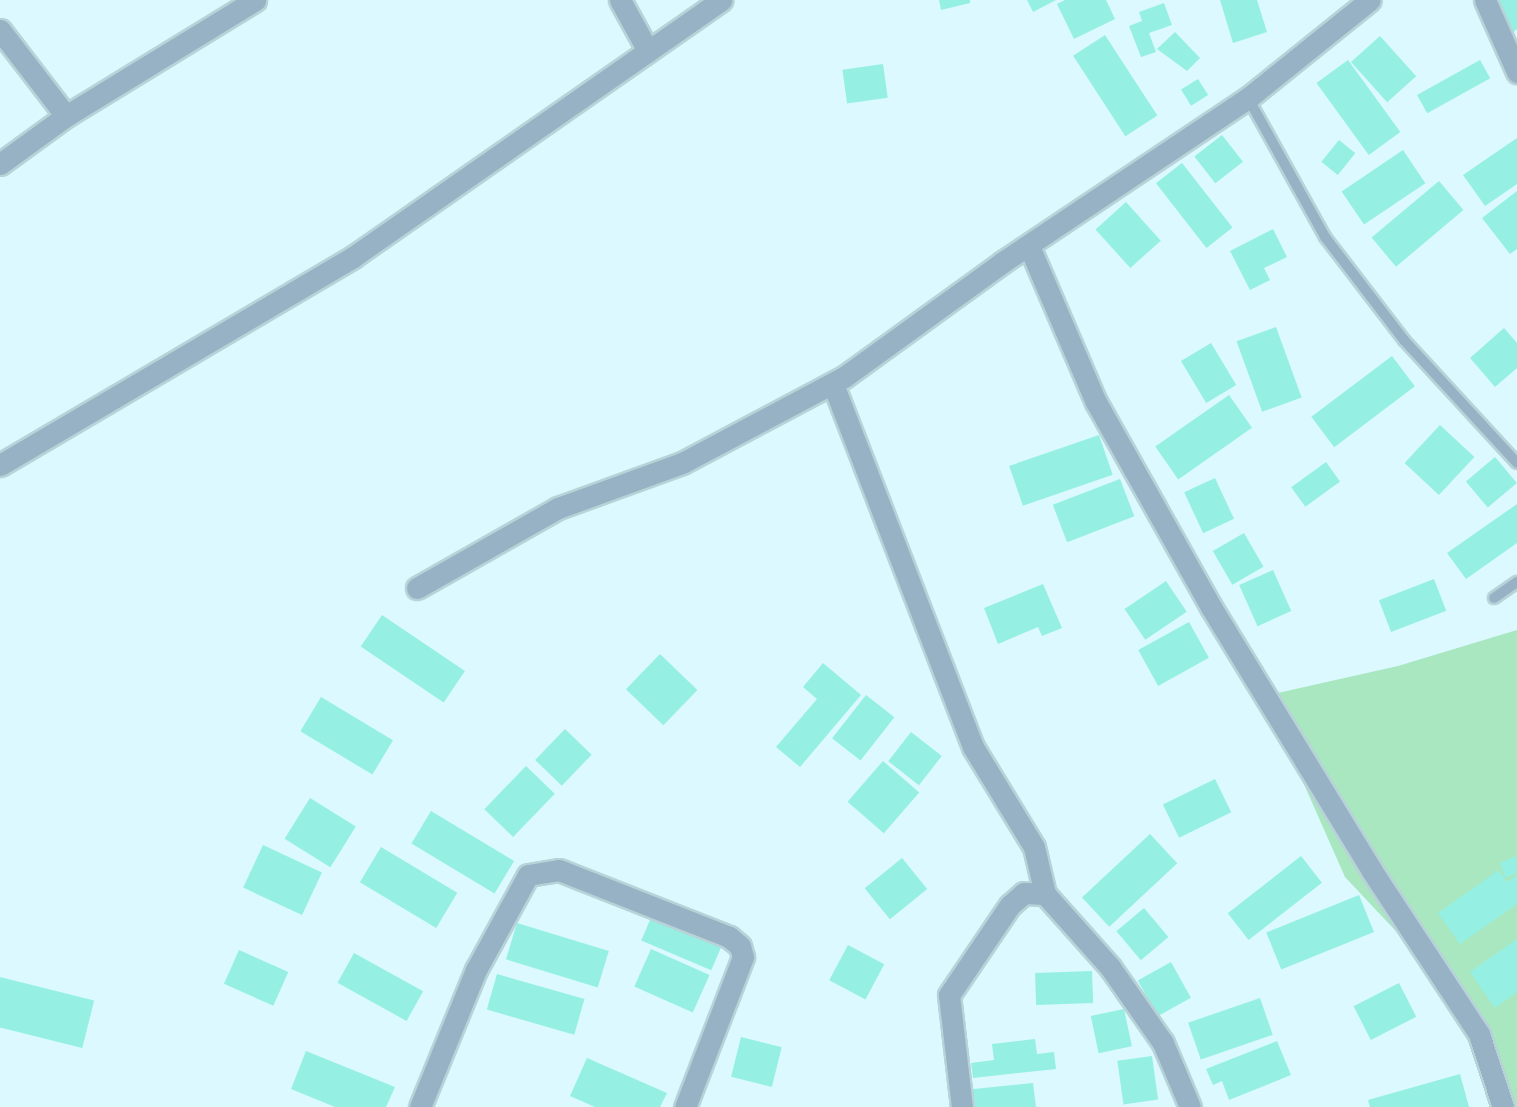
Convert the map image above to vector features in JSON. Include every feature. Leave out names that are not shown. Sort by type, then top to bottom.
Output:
[{"type":"street","points":[[0,164],[65,117],[255,0]]},
{"type":"street","points":[[620,0],[648,51]]},
{"type":"street","points":[[0,465],[353,257],[721,0]]},
{"type":"street","points":[[417,588],[558,508],[682,463],[833,384],[1029,246],[1248,98],[1370,0]]},
{"type":"street","points":[[1485,0],[1517,72]]},
{"type":"street","points":[[0,30],[65,117]]},
{"type":"street","points":[[1029,246],[1096,402],[1211,607],[1371,871],[1479,1034],[1503,1107]]},
{"type":"street","points":[[833,384],[972,747],[1034,847],[1045,894],[1110,967],[1163,1043],[1190,1107]]},
{"type":"street","points":[[420,1107],[476,970],[528,875],[559,870],[729,937],[740,946],[743,957],[685,1107]]},
{"type":"street","points":[[962,1107],[949,995],[1010,905],[1024,893],[1045,894]]},
{"type":"lane","points":[[1248,98],[1325,237],[1404,340],[1517,463]]},
{"type":"lane","points":[[1494,598],[1517,582]]},
{"type":"green space","points":[[1517,630],[1517,1107],[1503,1107],[1487,1028],[1345,877],[1265,696],[1398,666]]},
{"type":"building","points":[[939,0],[970,0],[970,3],[941,10]]},
{"type":"building","points":[[1027,0],[1056,0],[1033,12]]},
{"type":"building","points":[[1065,0],[1106,0],[1115,19],[1074,39],[1057,4]]},
{"type":"building","points":[[1220,0],[1257,0],[1267,32],[1233,43]]},
{"type":"building","points":[[1491,0],[1517,0],[1517,29],[1514,32]]},
{"type":"building","points":[[1164,3],[1172,25],[1149,33],[1156,52],[1141,57],[1129,26],[1142,21],[1139,12]]},
{"type":"building","points":[[1175,32],[1200,58],[1187,71],[1157,49]]},
{"type":"building","points":[[1105,35],[1157,116],[1125,136],[1073,56]]},
{"type":"building","points":[[1380,36],[1416,76],[1387,102],[1351,62]]},
{"type":"building","points":[[1348,60],[1400,132],[1369,155],[1316,83]]},
{"type":"building","points":[[1480,60],[1490,78],[1427,113],[1417,95]]},
{"type":"building","points":[[883,64],[888,98],[847,103],[842,70]]},
{"type":"building","points":[[1198,79],[1208,95],[1191,106],[1181,90]]},
{"type":"building","points":[[1222,135],[1243,162],[1215,183],[1194,157]]},
{"type":"building","points":[[1517,138],[1517,184],[1485,206],[1463,175]]},
{"type":"building","points":[[1339,140],[1355,153],[1338,175],[1321,162]]},
{"type":"building","points":[[1403,150],[1425,183],[1364,225],[1342,191]]},
{"type":"building","points":[[1182,163],[1232,228],[1206,248],[1156,183]]},
{"type":"building","points":[[1439,181],[1463,210],[1396,267],[1372,238]]},
{"type":"building","points":[[1517,191],[1517,249],[1510,254],[1482,218]]},
{"type":"building","points":[[1126,202],[1161,241],[1130,268],[1096,229]]},
{"type":"building","points":[[1273,229],[1287,257],[1264,268],[1270,280],[1250,290],[1230,251]]},
{"type":"building","points":[[1276,327],[1302,397],[1262,412],[1237,341]]},
{"type":"building","points":[[1504,328],[1517,343],[1517,368],[1495,387],[1470,358]]},
{"type":"building","points":[[1211,343],[1236,385],[1206,403],[1181,361]]},
{"type":"building","points":[[1392,356],[1415,386],[1334,447],[1311,417]]},
{"type":"building","points":[[1229,395],[1252,428],[1178,479],[1155,447]]},
{"type":"building","points":[[1440,425],[1474,457],[1439,495],[1405,463]]},
{"type":"building","points":[[1099,435],[1113,475],[1023,506],[1009,466]]},
{"type":"building","points":[[1495,457],[1517,483],[1488,507],[1466,481]]},
{"type":"building","points":[[1326,462],[1340,481],[1305,507],[1291,487]]},
{"type":"building","points":[[1215,478],[1234,519],[1203,533],[1184,492]]},
{"type":"building","points":[[1120,479],[1134,516],[1067,542],[1053,505]]},
{"type":"building","points":[[1517,504],[1517,543],[1466,579],[1447,553]]},
{"type":"building","points":[[1244,533],[1264,567],[1232,585],[1213,551]]},
{"type":"building","points":[[1273,570],[1291,611],[1258,626],[1239,585]]},
{"type":"building","points":[[1434,579],[1446,611],[1391,632],[1379,600]]},
{"type":"building","points":[[1166,581],[1187,612],[1145,640],[1125,609]]},
{"type":"building","points":[[1043,584],[1062,628],[1042,636],[1038,627],[998,644],[984,608]]},
{"type":"building","points":[[382,615],[465,671],[444,702],[361,647]]},
{"type":"building","points":[[1189,622],[1209,658],[1158,686],[1138,650]]},
{"type":"building","points":[[660,654],[697,690],[663,725],[626,689]]},
{"type":"building","points":[[823,663],[861,695],[800,767],[776,747],[817,699],[803,687]]},
{"type":"building","points":[[866,695],[894,717],[861,761],[832,738]]},
{"type":"building","points":[[321,697],[393,740],[372,775],[300,731]]},
{"type":"building","points":[[565,729],[592,755],[562,786],[535,760]]},
{"type":"building","points":[[911,732],[942,756],[919,785],[888,761]]},
{"type":"building","points":[[883,761],[919,792],[884,833],[848,802]]},
{"type":"building","points":[[526,766],[555,794],[513,837],[484,809]]},
{"type":"building","points":[[1215,779],[1231,812],[1179,838],[1163,804]]},
{"type":"building","points":[[310,798],[356,827],[330,867],[285,839]]},
{"type":"building","points":[[431,811],[514,861],[495,894],[411,844]]},
{"type":"building","points":[[1150,834],[1177,863],[1109,927],[1082,897]]},
{"type":"building","points":[[263,845],[322,872],[302,915],[243,888]]},
{"type":"building","points":[[381,847],[457,893],[436,928],[360,882]]},
{"type":"building","points":[[1301,856],[1322,883],[1249,940],[1228,913]]},
{"type":"building","points":[[1516,856],[1517,873],[1506,878],[1500,863]]},
{"type":"building","points":[[902,858],[927,889],[890,919],[865,888]]},
{"type":"building","points":[[1499,870],[1507,882],[1517,875],[1517,904],[1460,944],[1438,913]]},
{"type":"building","points":[[1359,895],[1374,932],[1281,970],[1266,932]]},
{"type":"building","points":[[1144,908],[1168,937],[1141,960],[1116,931]]},
{"type":"building","points":[[653,913],[723,943],[711,970],[641,941]]},
{"type":"building","points":[[517,923],[609,951],[598,987],[506,959]]},
{"type":"building","points":[[1517,939],[1517,992],[1495,1008],[1470,972]]},
{"type":"building","points":[[848,945],[884,964],[865,1000],[829,980]]},
{"type":"building","points":[[651,949],[709,975],[693,1012],[634,986]]},
{"type":"building","points":[[239,950],[288,972],[273,1006],[224,984]]},
{"type":"building","points":[[354,953],[423,991],[407,1021],[338,983]]},
{"type":"building","points":[[1171,962],[1191,998],[1158,1016],[1138,980]]},
{"type":"building","points":[[1092,971],[1093,1003],[1036,1005],[1035,973]]},
{"type":"building","points":[[497,974],[584,999],[574,1035],[487,1010]]},
{"type":"building","points":[[0,977],[94,1000],[82,1048],[0,1028]]},
{"type":"building","points":[[1399,983],[1416,1017],[1371,1040],[1354,1006]]},
{"type":"building","points":[[1260,998],[1273,1035],[1201,1060],[1188,1023]]},
{"type":"building","points":[[1124,1009],[1132,1046],[1099,1053],[1091,1016]]},
{"type":"building","points":[[741,1037],[782,1047],[772,1087],[731,1077]]},
{"type":"building","points":[[1035,1039],[1037,1054],[1054,1052],[1056,1069],[973,1078],[971,1063],[994,1060],[992,1044]]},
{"type":"building","points":[[1277,1041],[1291,1075],[1229,1100],[1222,1081],[1213,1085],[1206,1069]]},
{"type":"building","points":[[306,1051],[395,1087],[386,1107],[335,1107],[291,1089]]},
{"type":"building","points":[[1152,1056],[1158,1100],[1123,1104],[1117,1061]]},
{"type":"building","points":[[587,1058],[667,1093],[660,1107],[595,1107],[570,1096]]},
{"type":"building","points":[[1460,1074],[1469,1107],[1370,1107],[1368,1100]]},
{"type":"building","points":[[1033,1083],[1036,1107],[966,1107],[964,1090]]}]
